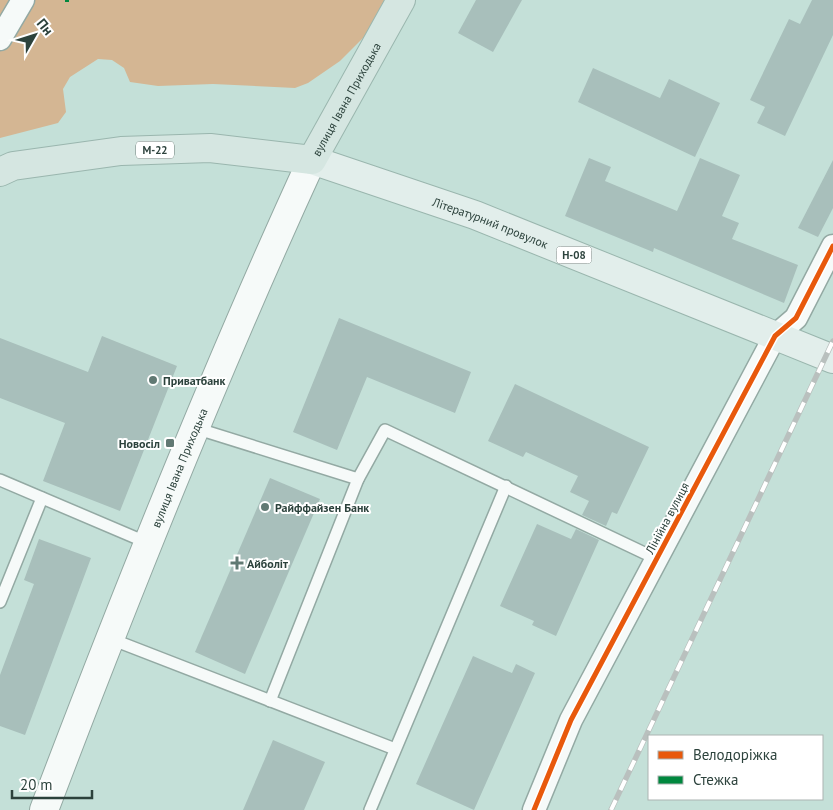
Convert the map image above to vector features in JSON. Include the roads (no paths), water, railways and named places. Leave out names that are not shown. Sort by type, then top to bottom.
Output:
[{"type":"highway","name":"вулиця Івана Приходька","points":[[312,160],[401,0]]},
{"type":"highway","name":"М-22","points":[[0,172],[13,166],[121,151],[210,148],[312,160]]},
{"type":"main road","name":"Літературний провулок","points":[[312,160],[475,215],[833,359]]},
{"type":"main road","name":"вулиця Івана Приходька","points":[[44,810],[194,428],[254,285],[312,160]]},
{"type":"street","points":[[0,39],[22,0]]},
{"type":"street","name":"Лінійна вулиця","points":[[534,810],[571,720],[774,336],[796,318],[833,246]]},
{"type":"lane","points":[[194,428],[358,479]]},
{"type":"lane","points":[[270,701],[358,479],[385,430],[656,559]]},
{"type":"lane","points":[[0,480],[148,544]]},
{"type":"lane","points":[[370,810],[506,486]]},
{"type":"lane","points":[[0,602],[42,498]]},
{"type":"lane","points":[[111,639],[395,749]]},
{"type":"railway","points":[[611,810],[833,341]]},
{"type":"place","name":"Приватбанк","points":[[153,380]]},
{"type":"place","name":"Новосіл","points":[[170,443]]},
{"type":"place","name":"Райффайзен Банк","points":[[265,507]]},
{"type":"place","name":"Айболіт","points":[[237,563]]}]
